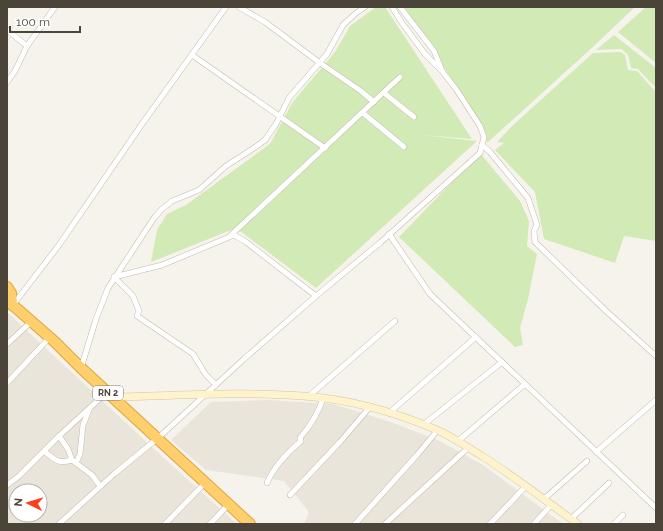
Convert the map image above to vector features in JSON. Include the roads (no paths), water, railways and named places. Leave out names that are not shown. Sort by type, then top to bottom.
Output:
[{"type":"highway","points":[[7,287],[11,293],[10,303]]},
{"type":"highway","name":"RN 2","points":[[10,303],[50,337],[81,368],[250,524]]},
{"type":"street","points":[[7,82],[15,71],[27,46],[55,7]]},
{"type":"street","points":[[10,303],[59,245],[142,124],[226,7]]},
{"type":"street","points":[[239,7],[265,22],[374,102]]},
{"type":"street","points":[[81,368],[103,299],[114,277],[162,209],[172,201],[199,190],[226,166],[266,140],[289,98],[327,54],[343,25],[365,7]]},
{"type":"street","points":[[59,524],[100,486],[158,438],[316,296],[473,161],[480,153],[484,137],[480,126],[442,71],[421,48],[392,7]]},
{"type":"street","points":[[400,7],[434,51],[442,71]]},
{"type":"street","points":[[7,30],[27,46]]},
{"type":"street","points":[[192,55],[325,148]]},
{"type":"street","points":[[114,277],[162,265],[193,253],[231,235],[400,77]]},
{"type":"street","points":[[384,92],[414,117]]},
{"type":"street","points":[[363,113],[404,147]]},
{"type":"street","points":[[482,145],[490,152],[528,198],[537,225],[534,231],[535,242],[605,310],[656,356]]},
{"type":"street","points":[[389,234],[430,294],[656,508]]},
{"type":"street","points":[[231,235],[238,236],[316,296]]},
{"type":"street","points":[[114,277],[133,296],[139,311],[136,316],[193,354],[206,375],[216,385]]},
{"type":"street","points":[[309,396],[395,321]]},
{"type":"street","points":[[7,344],[32,322]]},
{"type":"street","points":[[7,383],[50,337]]},
{"type":"street","points":[[389,413],[476,337]]},
{"type":"street","points":[[423,425],[502,362]]},
{"type":"street","points":[[458,441],[525,384]]},
{"type":"street","points":[[7,485],[19,476],[59,436],[89,409],[110,395],[309,396],[389,413],[437,430],[469,447],[506,471],[576,523],[609,483]]},
{"type":"street","points":[[267,483],[272,472],[301,440],[300,438],[321,408],[324,398]]},
{"type":"street","points":[[596,452],[656,400]]},
{"type":"street","points":[[290,495],[340,442],[369,408]]},
{"type":"street","points":[[44,451],[57,461],[74,461],[80,454],[82,425],[89,409]]},
{"type":"street","points":[[355,524],[417,455],[437,430]]},
{"type":"street","points":[[59,436],[74,461],[92,475],[100,486]]},
{"type":"street","points":[[385,524],[469,447]]},
{"type":"street","points":[[544,499],[587,461]]},
{"type":"street","points":[[165,524],[205,483]]},
{"type":"street","points":[[490,524],[526,486]]},
{"type":"street","points":[[210,524],[229,504]]},
{"type":"street","points":[[534,524],[552,504]]},
{"type":"street","points":[[614,524],[624,516]]}]
